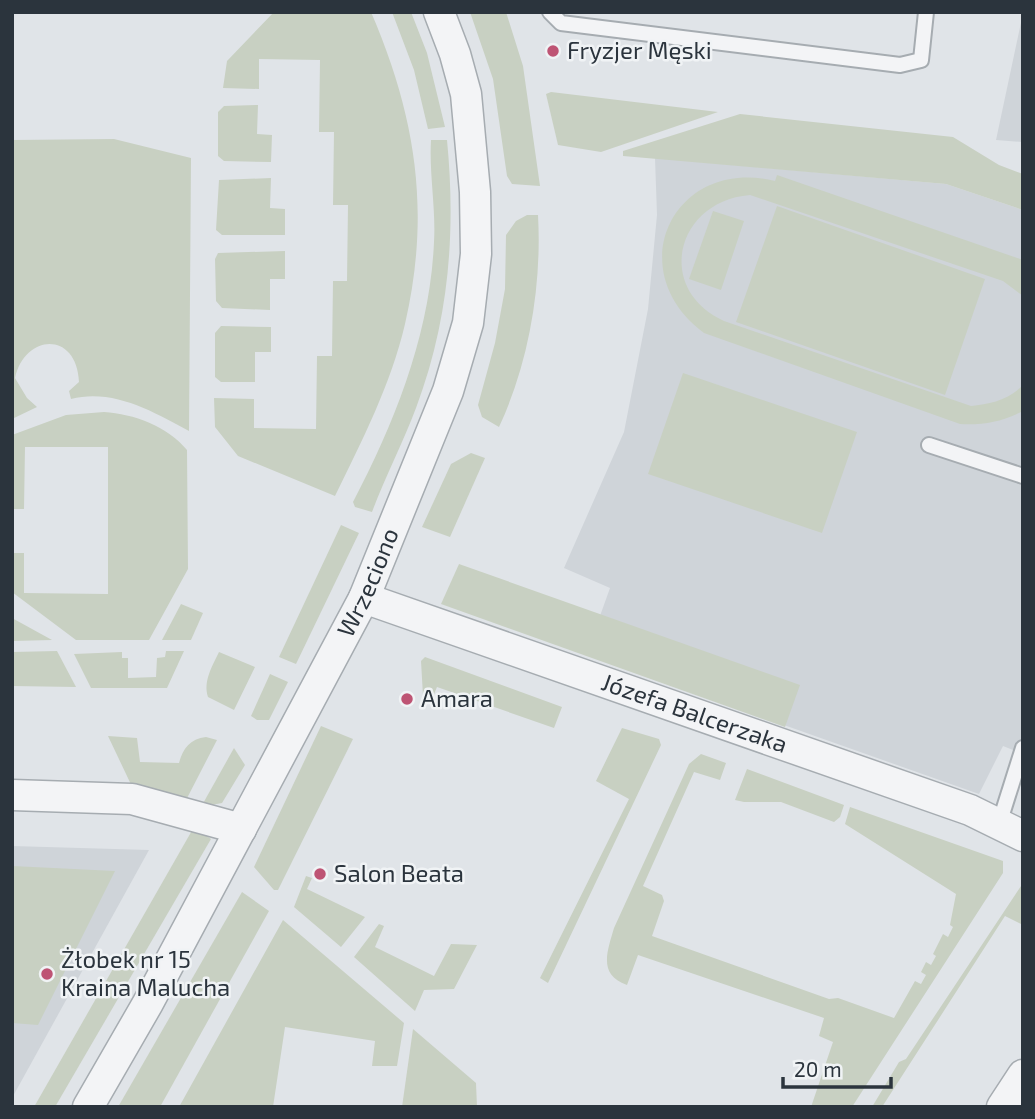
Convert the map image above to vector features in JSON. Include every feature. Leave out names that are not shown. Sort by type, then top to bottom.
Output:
[{"type":"street","name":"Wrzeciono","points":[[88,1107],[364,598],[448,391],[468,323],[476,254],[471,132],[455,54],[439,12]]},
{"type":"street","name":"Józefa Balcerzaka","points":[[364,598],[970,810],[1011,830]]},
{"type":"street","points":[[12,795],[132,799],[241,829]]},
{"type":"street","points":[[1002,1107],[1023,1075]]},
{"type":"lane","points":[[550,12],[561,23],[900,65],[921,60],[926,12]]},
{"type":"lane","points":[[929,445],[1023,476]]},
{"type":"lane","points":[[1011,830],[1023,748]]},
{"type":"shaded area","points":[[274,12],[371,12],[399,89],[415,165],[417,242],[405,324],[384,390],[335,496],[238,456],[215,427],[214,398],[254,399],[254,428],[316,429],[317,356],[332,356],[333,281],[347,281],[348,205],[333,205],[334,132],[319,132],[320,60],[259,59],[259,89],[223,88],[227,61]]},
{"type":"shaded area","points":[[392,12],[411,12],[427,53],[445,127],[428,129],[414,70]]},
{"type":"shaded area","points":[[470,12],[506,12],[523,66],[540,186],[512,184],[507,176],[493,79]]},
{"type":"shaded area","points":[[1023,13],[1023,142],[996,140]]},
{"type":"shaded area","points":[[551,92],[718,112],[601,152],[558,145],[546,94]]},
{"type":"shaded area","points":[[258,105],[257,134],[272,135],[271,162],[224,161],[218,156],[218,112],[224,106]]},
{"type":"shaded area","points":[[740,114],[953,137],[999,165],[1023,174],[1023,210],[946,184],[623,156],[623,151]]},
{"type":"shaded area","points":[[114,139],[191,158],[189,431],[118,399],[87,396],[71,399],[69,391],[79,382],[76,365],[70,354],[61,346],[50,344],[29,352],[21,363],[15,378],[27,398],[37,407],[12,419],[12,140]]},
{"type":"shaded area","points":[[431,140],[447,140],[450,175],[450,242],[443,309],[416,408],[372,512],[355,507],[353,502],[396,409],[418,344],[426,310],[434,229]]},
{"type":"shaded area","points":[[655,158],[946,184],[1023,210],[1023,754],[1003,746],[979,794],[586,655],[610,588],[564,568],[624,432],[648,309],[657,215]]},
{"type":"shaded area","points":[[777,175],[1023,260],[1023,296],[1003,281],[750,195],[725,201],[705,213],[691,229],[683,248],[682,269],[688,289],[702,307],[724,321],[971,406],[999,400],[1023,385],[1023,411],[992,422],[960,424],[704,333],[679,307],[665,279],[662,251],[670,224],[686,201],[709,185],[739,178],[775,181]]},
{"type":"shaded area","points":[[271,178],[270,208],[285,209],[285,235],[222,235],[216,230],[219,180]]},
{"type":"shaded area","points":[[777,206],[985,279],[945,395],[736,322]]},
{"type":"shaded area","points":[[713,211],[744,221],[721,290],[689,279]]},
{"type":"shaded area","points":[[527,215],[538,215],[535,296],[526,350],[499,427],[482,417],[478,405],[495,343],[505,289],[506,235],[516,221]]},
{"type":"shaded area","points":[[285,251],[285,279],[270,279],[270,310],[222,308],[216,301],[215,259],[218,253]]},
{"type":"shaded area","points":[[221,326],[271,327],[271,352],[255,352],[255,382],[221,382],[215,377],[215,333]]},
{"type":"shaded area","points":[[683,373],[857,432],[822,533],[648,474]]},
{"type":"shaded area","points":[[104,412],[127,415],[160,428],[187,450],[188,569],[149,640],[76,640],[12,592],[12,553],[24,553],[24,593],[108,594],[108,447],[25,447],[24,509],[12,509],[12,435],[66,415]]},
{"type":"shaded area","points":[[471,453],[485,458],[450,537],[422,527],[451,464]]},
{"type":"shaded area","points":[[341,525],[359,533],[296,664],[279,657]]},
{"type":"shaded area","points":[[459,564],[800,685],[785,727],[441,604]]},
{"type":"shaded area","points":[[181,604],[203,613],[191,640],[162,640]]},
{"type":"shaded area","points":[[12,618],[52,640],[12,641]]},
{"type":"shaded area","points":[[57,651],[76,687],[12,686],[12,652]]},
{"type":"shaded area","points":[[166,651],[184,651],[167,688],[91,688],[74,654],[122,652],[122,658],[128,658],[128,678],[156,677],[157,658],[165,657]]},
{"type":"shaded area","points":[[219,652],[255,667],[234,710],[208,697],[207,680]]},
{"type":"shaded area","points":[[425,657],[562,707],[554,728],[437,687],[432,699],[423,696],[421,661]]},
{"type":"shaded area","points":[[270,674],[288,682],[269,720],[257,720],[251,716]]},
{"type":"shaded area","points":[[321,726],[353,739],[278,890],[274,890],[254,867]]},
{"type":"shaded area","points":[[622,728],[659,739],[661,745],[548,983],[540,978],[629,799],[596,781]]},
{"type":"shaded area","points":[[108,736],[137,738],[140,762],[179,763],[191,742],[206,737],[217,740],[184,804],[136,795]]},
{"type":"shaded area","points":[[234,748],[245,765],[222,803],[201,807]]},
{"type":"shaded area","points":[[701,754],[726,763],[720,780],[694,772],[643,886],[662,895],[664,901],[652,936],[829,999],[838,998],[894,1018],[915,981],[921,984],[926,975],[921,972],[926,962],[931,965],[936,956],[933,954],[943,934],[948,937],[953,927],[950,925],[956,894],[845,824],[850,807],[1003,861],[1003,873],[852,1107],[811,1107],[833,1042],[819,1036],[824,1018],[638,955],[627,985],[618,981],[608,969],[607,954],[614,928],[689,764]]},
{"type":"shaded area","points":[[747,769],[844,805],[840,817],[834,822],[781,802],[735,800]]},
{"type":"shaded area","points":[[194,827],[211,839],[55,1107],[34,1107]]},
{"type":"shaded area","name":"Żłobek nr 15 Kraina Malucha","points":[[12,846],[149,850],[12,1098]]},
{"type":"shaded area","points":[[12,866],[115,871],[38,1025],[12,1023]]},
{"type":"shaded area","points":[[306,876],[312,878],[307,889],[365,917],[341,947],[294,907]]},
{"type":"shaded area","points":[[1023,883],[1023,925],[1005,916],[882,1107],[872,1107],[899,1062],[906,1059]]},
{"type":"shaded area","points":[[242,892],[269,911],[160,1107],[118,1107]]},
{"type":"shaded area","points":[[283,920],[404,1023],[397,1066],[372,1066],[375,1041],[285,1027],[273,1107],[179,1107]]},
{"type":"shaded area","points":[[379,924],[384,926],[375,947],[434,976],[451,944],[477,945],[454,989],[424,990],[415,1011],[354,957]]},
{"type":"shaded area","points":[[413,1029],[476,1083],[477,1107],[402,1107]]},
{"type":"place","name":"Fryzjer Męski","points":[[553,51]]},
{"type":"place","name":"Amara","points":[[407,699]]},
{"type":"place","name":"Salon Beata","points":[[320,874]]},
{"type":"place","name":"Żłobek nr 15 Kraina Malucha","points":[[47,974]]}]
